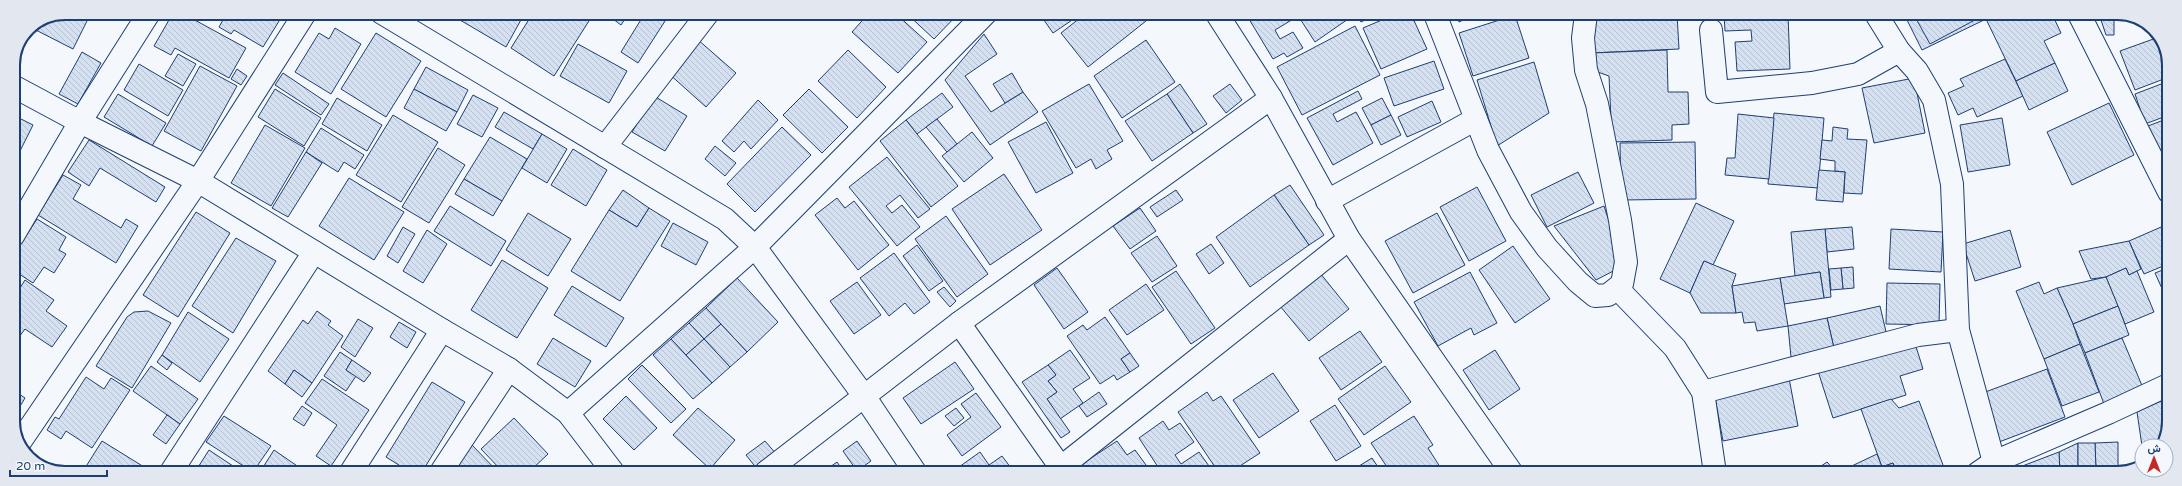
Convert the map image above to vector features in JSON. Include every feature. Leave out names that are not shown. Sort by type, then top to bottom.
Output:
[{"type":"street","points":[[20,224],[80,122],[145,20]]},
{"type":"street","points":[[23,438],[198,181],[301,20]]},
{"type":"street","points":[[394,20],[725,219],[755,247],[864,396],[911,466]]},
{"type":"street","points":[[605,147],[703,20]]},
{"type":"street","points":[[568,413],[755,247],[980,20]]},
{"type":"street","points":[[1220,20],[1271,98],[1349,239],[1507,466]]},
{"type":"street","points":[[1437,20],[1488,150],[1521,212],[1547,248],[1578,282],[1595,296],[1608,295],[1618,289],[1622,284],[1626,262],[1620,220],[1597,104],[1586,70],[1583,38],[1585,20]]},
{"type":"street","points":[[1880,20],[1899,51],[1917,71],[1934,100],[1940,122],[1952,184],[1958,330],[1986,466]]},
{"type":"street","points":[[2082,20],[2162,180]]},
{"type":"street","points":[[1711,30],[1717,92],[1812,83],[1858,74],[1899,51]]},
{"type":"street","points":[[20,90],[80,122],[198,181],[442,330],[510,369],[568,413],[608,466]]},
{"type":"street","points":[[774,466],[959,323],[1271,98]]},
{"type":"street","points":[[1327,201],[1476,119]]},
{"type":"street","points":[[1067,466],[1349,239]]},
{"type":"street","points":[[175,466],[314,252]]},
{"type":"street","points":[[1618,289],[1675,348],[1703,392],[1714,466]]},
{"type":"street","points":[[959,323],[1059,466]]},
{"type":"street","points":[[355,466],[442,330]]},
{"type":"street","points":[[1703,392],[1918,335],[1958,330]]},
{"type":"street","points":[[444,466],[510,369]]},
{"type":"street","points":[[1988,466],[2162,388]]},
{"type":"building","points":[[88,20],[73,49],[37,30],[48,23],[56,21]]},
{"type":"building","points":[[169,20],[195,20],[246,48],[229,78],[175,48],[171,55],[154,46]]},
{"type":"building","points":[[223,20],[280,20],[263,47],[234,30],[231,34],[219,27]]},
{"type":"building","points":[[460,20],[521,20],[506,47]]},
{"type":"building","points":[[529,20],[590,20],[554,76],[511,48]]},
{"type":"building","points":[[614,20],[624,20],[621,25]]},
{"type":"building","points":[[641,20],[666,20],[638,63],[621,52]]},
{"type":"building","points":[[863,20],[903,20],[927,42],[898,73],[852,32]]},
{"type":"building","points":[[914,20],[952,20],[934,39]]},
{"type":"building","points":[[1044,20],[1072,20],[1053,33]]},
{"type":"building","points":[[1077,20],[1147,20],[1088,67],[1061,33]]},
{"type":"building","points":[[1250,20],[1292,20],[1275,30],[1280,39],[1293,32],[1303,48],[1287,57],[1284,53],[1273,59]]},
{"type":"building","points":[[1301,20],[1347,20],[1315,42]]},
{"type":"building","points":[[1382,20],[1414,20],[1427,49],[1381,69],[1363,28]]},
{"type":"building","points":[[1499,20],[1517,20],[1529,58],[1473,76],[1459,33]]},
{"type":"building","points":[[1588,20],[1677,20],[1679,49],[1590,53]]},
{"type":"building","points":[[1724,20],[1788,20],[1790,69],[1737,71],[1735,42],[1752,41],[1751,30],[1725,31]]},
{"type":"building","points":[[1907,20],[1984,20],[1922,50]]},
{"type":"building","points":[[1917,20],[1975,20],[1930,44]]},
{"type":"building","points":[[1986,20],[2055,20],[2061,33],[2044,41],[2055,63],[2016,81]]},
{"type":"building","points":[[2101,20],[2114,20],[2114,35],[2106,35]]},
{"type":"building","points":[[1355,26],[1380,75],[1302,115],[1277,67]]},
{"type":"building","points":[[335,28],[361,44],[331,94],[295,72],[319,33],[329,39]]},
{"type":"building","points":[[376,33],[421,61],[386,117],[341,89]]},
{"type":"building","points":[[984,34],[997,54],[965,76],[991,112],[1023,92],[1038,112],[990,145],[945,80]]},
{"type":"building","points":[[697,39],[736,73],[706,107],[667,72]]},
{"type":"building","points":[[2154,39],[2159,48],[2161,56],[2162,80],[2135,90],[2120,51]]},
{"type":"building","points":[[1146,40],[1175,82],[1122,118],[1094,76]]},
{"type":"building","points":[[578,44],[627,71],[609,103],[560,76]]},
{"type":"building","points":[[848,50],[886,87],[857,118],[818,81]]},
{"type":"building","points":[[1667,50],[1668,92],[1688,92],[1689,124],[1672,125],[1672,140],[1612,142],[1609,76],[1592,70],[1592,53]]},
{"type":"building","points":[[82,52],[101,63],[78,104],[59,94]]},
{"type":"building","points":[[178,54],[196,64],[183,86],[165,76]]},
{"type":"building","points":[[2005,59],[2023,96],[1977,117],[1973,108],[1958,115],[1948,93],[1964,86],[1960,79]]},
{"type":"building","points":[[1434,61],[1444,89],[1394,106],[1384,78]]},
{"type":"building","points":[[1534,62],[1549,113],[1497,146],[1477,80]]},
{"type":"building","points":[[2055,63],[2068,91],[2029,110],[2016,81]]},
{"type":"building","points":[[139,64],[183,90],[168,116],[124,90]]},
{"type":"building","points":[[200,66],[237,86],[201,151],[164,131]]},
{"type":"building","points":[[426,67],[468,90],[457,112],[414,89]]},
{"type":"building","points":[[237,69],[247,76],[241,85],[231,79]]},
{"type":"building","points":[[283,73],[329,104],[321,115],[275,85]]},
{"type":"building","points":[[1012,73],[1023,92],[1005,103],[993,84]]},
{"type":"building","points":[[1914,78],[1925,133],[1874,143],[1862,88]]},
{"type":"building","points":[[1089,84],[1123,141],[1107,150],[1112,159],[1096,169],[1091,159],[1076,168],[1042,111]]},
{"type":"building","points":[[1180,84],[1207,124],[1193,133],[1167,94]]},
{"type":"building","points":[[1230,84],[1242,100],[1226,113],[1213,96]]},
{"type":"building","points":[[2162,84],[2162,118],[2145,124],[2135,94]]},
{"type":"building","points":[[275,89],[321,118],[304,146],[258,117]]},
{"type":"building","points":[[414,89],[457,112],[446,131],[404,108]]},
{"type":"building","points":[[809,89],[848,127],[822,153],[783,115]]},
{"type":"building","points":[[1358,91],[1362,99],[1333,114],[1337,122],[1356,112],[1373,143],[1333,165],[1307,118]]},
{"type":"building","points":[[942,93],[953,107],[917,134],[906,120]]},
{"type":"building","points":[[118,94],[166,123],[152,146],[104,117]]},
{"type":"building","points":[[1167,94],[1193,133],[1152,161],[1125,121]]},
{"type":"building","points":[[473,95],[498,108],[482,137],[457,124]]},
{"type":"building","points":[[654,96],[687,116],[665,151],[632,132]]},
{"type":"building","points":[[337,98],[382,125],[367,151],[322,124]]},
{"type":"building","points":[[1382,98],[1391,115],[1371,125],[1362,108]]},
{"type":"building","points":[[758,100],[778,120],[751,149],[744,141],[734,152],[722,141]]},
{"type":"building","points":[[1432,101],[1441,122],[1407,137],[1398,117]]},
{"type":"building","points":[[2109,103],[2134,155],[2072,185],[2047,132]]},
{"type":"building","points":[[504,112],[542,134],[533,149],[495,127]]},
{"type":"building","points":[[1774,113],[1824,118],[1818,188],[1768,184]]},
{"type":"building","points":[[1738,114],[1774,118],[1769,179],[1725,175],[1727,158],[1735,158]]},
{"type":"building","points":[[393,115],[438,142],[401,202],[356,175]]},
{"type":"building","points":[[1391,115],[1401,135],[1381,145],[1371,125]]},
{"type":"building","points":[[20,118],[33,125],[20,151]]},
{"type":"building","points":[[2002,118],[2010,165],[1968,172],[1960,125]]},
{"type":"building","points":[[937,119],[957,144],[947,152],[926,127]]},
{"type":"building","points":[[906,120],[958,186],[931,207],[880,141]]},
{"type":"building","points":[[2162,121],[2162,162],[2148,126]]},
{"type":"building","points":[[1046,122],[1073,173],[1036,193],[1008,142]]},
{"type":"building","points":[[265,125],[305,148],[271,206],[231,183]]},
{"type":"building","points":[[782,127],[811,155],[755,212],[727,184]]},
{"type":"building","points":[[1833,127],[1848,129],[1847,139],[1867,140],[1862,194],[1844,193],[1845,172],[1835,171],[1835,161],[1820,159],[1822,140],[1832,141]]},
{"type":"building","points":[[321,128],[364,155],[355,169],[344,162],[338,172],[306,152]]},
{"type":"building","points":[[972,132],[993,158],[964,182],[942,156]]},
{"type":"building","points":[[542,134],[567,149],[547,183],[522,168]]},
{"type":"building","points":[[490,137],[527,159],[502,201],[464,179]]},
{"type":"building","points":[[89,140],[165,187],[156,202],[100,168],[89,186],[68,172]]},
{"type":"building","points":[[1695,142],[1696,199],[1621,200],[1620,143]]},
{"type":"building","points":[[715,146],[736,163],[725,176],[705,159]]},
{"type":"building","points":[[438,148],[465,165],[429,223],[402,207]]},
{"type":"building","points":[[573,149],[607,170],[586,206],[551,185]]},
{"type":"building","points":[[306,152],[322,163],[288,217],[272,208]]},
{"type":"building","points":[[887,157],[930,209],[918,218],[900,195],[886,206],[892,213],[902,205],[920,227],[897,246],[849,187]]},
{"type":"building","points":[[1819,170],[1845,172],[1843,202],[1816,200]]},
{"type":"building","points":[[1578,172],[1594,203],[1547,227],[1531,195]]},
{"type":"building","points":[[1004,174],[1042,230],[990,265],[952,209]]},
{"type":"building","points":[[63,175],[81,185],[73,199],[121,228],[126,219],[138,226],[116,263],[38,215]]},
{"type":"building","points":[[349,178],[404,212],[374,260],[319,226]]},
{"type":"building","points":[[464,179],[502,201],[493,216],[455,194]]},
{"type":"building","points":[[1290,185],[1324,235],[1309,245],[1274,195]]},
{"type":"building","points":[[1477,187],[1506,241],[1469,261],[1440,207]]},
{"type":"building","points":[[623,190],[649,208],[637,227],[609,210]]},
{"type":"building","points":[[1176,190],[1183,200],[1157,217],[1150,207]]},
{"type":"building","points":[[1274,195],[1309,245],[1250,287],[1216,237]]},
{"type":"building","points":[[837,198],[845,208],[854,201],[889,245],[858,270],[815,215]]},
{"type":"building","points":[[1696,203],[1734,221],[1713,265],[1704,261],[1690,293],[1660,279]]},
{"type":"building","points":[[450,206],[506,241],[491,266],[434,231]]},
{"type":"building","points":[[1604,206],[1614,237],[1619,268],[1596,280],[1554,226]]},
{"type":"building","points":[[649,208],[670,221],[620,301],[571,271],[609,210],[637,227]]},
{"type":"building","points":[[1140,208],[1156,231],[1130,249],[1113,226]]},
{"type":"building","points":[[196,212],[230,233],[178,317],[143,295]]},
{"type":"building","points":[[528,213],[571,239],[548,276],[506,250]]},
{"type":"building","points":[[1437,213],[1465,265],[1413,293],[1385,241]]},
{"type":"building","points":[[946,216],[988,274],[957,297],[915,239]]},
{"type":"building","points":[[37,219],[66,237],[59,250],[66,254],[54,273],[44,267],[33,283],[20,275],[20,245]]},
{"type":"building","points":[[673,223],[708,242],[696,265],[661,246]]},
{"type":"building","points":[[403,227],[415,234],[398,263],[387,256]]},
{"type":"building","points":[[1852,227],[1854,249],[1827,252],[1825,229]]},
{"type":"building","points":[[2162,227],[2162,266],[2144,274],[2129,241]]},
{"type":"building","points":[[1825,229],[1831,297],[1824,298],[1820,272],[1795,276],[1791,232]]},
{"type":"building","points":[[1891,229],[1943,232],[1941,272],[1889,269]]},
{"type":"building","points":[[427,230],[447,244],[423,283],[403,271]]},
{"type":"building","points":[[2010,230],[2021,267],[1975,281],[1963,244]]},
{"type":"building","points":[[1157,236],[1177,266],[1152,282],[1131,253]]},
{"type":"building","points":[[236,238],[276,261],[233,333],[192,306]]},
{"type":"building","points":[[2129,241],[2141,269],[2129,275],[2126,268],[2106,277],[2091,279],[2079,251]]},
{"type":"building","points":[[1211,244],[1224,263],[1209,274],[1196,254]]},
{"type":"building","points":[[917,245],[943,281],[929,291],[903,256]]},
{"type":"building","points":[[1513,246],[1550,299],[1515,323],[1479,270]]},
{"type":"building","points":[[894,253],[930,302],[914,314],[905,303],[889,316],[860,278]]},
{"type":"building","points":[[502,260],[548,288],[517,338],[471,310]]},
{"type":"building","points":[[1704,261],[1736,274],[1732,286],[1736,313],[1701,313],[1690,293]]},
{"type":"building","points":[[1853,267],[1854,288],[1843,289],[1841,268]]},
{"type":"building","points":[[1057,268],[1088,312],[1064,329],[1034,285]]},
{"type":"building","points":[[1841,268],[1843,289],[1831,290],[1829,269]]},
{"type":"building","points":[[2126,268],[2129,275],[2137,271],[2154,312],[2125,324],[2106,277]]},
{"type":"building","points":[[2162,270],[2162,289],[2155,273]]},
{"type":"building","points":[[1176,271],[1215,328],[1191,344],[1152,287]]},
{"type":"building","points":[[1470,272],[1497,323],[1474,335],[1471,328],[1438,346],[1414,302]]},
{"type":"building","points":[[1820,272],[1824,298],[1784,304],[1780,278]]},
{"type":"building","points":[[1320,273],[1349,309],[1309,341],[1280,306]]},
{"type":"building","points":[[2106,277],[2118,306],[2073,324],[2057,288]]},
{"type":"building","points":[[737,278],[778,322],[747,352],[706,308]]},
{"type":"building","points":[[1780,278],[1788,326],[1757,331],[1755,322],[1744,323],[1742,312],[1736,313],[1732,286]]},
{"type":"building","points":[[25,280],[54,300],[46,311],[67,326],[52,347],[25,329],[20,336],[20,288]]},
{"type":"building","points":[[857,282],[881,315],[854,334],[830,301]]},
{"type":"building","points":[[2039,282],[2044,294],[2057,288],[2080,344],[2044,359],[2016,291]]},
{"type":"building","points":[[1887,283],[1940,284],[1939,325],[1886,324]]},
{"type":"building","points":[[1146,284],[1164,310],[1127,335],[1109,310]]},
{"type":"building","points":[[572,286],[624,318],[606,347],[554,315]]},
{"type":"building","points":[[944,287],[956,301],[950,307],[937,292]]},
{"type":"building","points":[[1880,306],[1887,336],[1834,348],[1827,318]]},
{"type":"building","points":[[2118,306],[2129,335],[2085,353],[2073,324]]},
{"type":"building","points":[[706,308],[721,324],[704,339],[689,323]]},
{"type":"building","points":[[148,311],[171,323],[132,388],[96,366],[127,317],[134,312]]},
{"type":"building","points":[[317,311],[331,321],[328,325],[343,336],[312,383],[294,370],[285,384],[268,371],[303,320],[308,324]]},
{"type":"building","points":[[188,312],[229,339],[200,382],[162,355]]},
{"type":"building","points":[[1105,317],[1130,353],[1121,359],[1130,372],[1117,380],[1114,375],[1100,384],[1067,336],[1083,325],[1087,330]]},
{"type":"building","points":[[1827,318],[1834,348],[1791,357],[1788,326]]},
{"type":"building","points":[[358,319],[373,328],[355,357],[341,347]]},
{"type":"building","points":[[399,322],[416,332],[407,348],[390,337]]},
{"type":"building","points":[[689,323],[704,339],[686,355],[671,339]]},
{"type":"building","points":[[721,324],[747,352],[730,367],[704,339]]},
{"type":"building","points":[[1360,331],[1382,362],[1341,390],[1319,358]]},
{"type":"building","points":[[1913,337],[1923,369],[1900,376],[1906,395],[1833,418],[1817,368]]},
{"type":"building","points":[[553,338],[591,361],[575,387],[537,364]]},
{"type":"building","points":[[2122,338],[2143,388],[2104,404],[2085,353]]},
{"type":"building","points":[[671,339],[712,383],[693,399],[653,355]]},
{"type":"building","points":[[704,339],[730,367],[712,383],[686,355]]},
{"type":"building","points":[[2080,344],[2099,392],[2062,406],[2044,359]]},
{"type":"building","points":[[1070,350],[1090,378],[1073,389],[1083,403],[1060,419],[1047,399],[1057,392],[1048,381],[1056,375],[1048,365]]},
{"type":"building","points":[[1495,350],[1520,389],[1489,410],[1463,370]]},
{"type":"building","points":[[340,352],[352,360],[346,370],[356,376],[346,391],[324,376]]},
{"type":"building","points":[[1130,353],[1139,366],[1130,372],[1121,359]]},
{"type":"building","points":[[162,355],[172,363],[167,370],[157,362]]},
{"type":"building","points":[[352,360],[371,373],[364,382],[346,370]]},
{"type":"building","points":[[955,362],[974,389],[921,424],[903,398]]},
{"type":"building","points":[[642,365],[686,409],[671,423],[628,379]]},
{"type":"building","points":[[1048,365],[1056,375],[1048,381],[1057,392],[1047,399],[1070,432],[1061,438],[1022,382]]},
{"type":"building","points":[[151,366],[198,399],[180,424],[133,391]]},
{"type":"building","points":[[1385,366],[1411,402],[1364,435],[1338,399]]},
{"type":"building","points":[[2047,369],[2065,417],[1999,442],[1980,394]]},
{"type":"building","points":[[294,370],[312,383],[302,397],[285,384]]},
{"type":"building","points":[[1273,373],[1299,411],[1259,438],[1233,400]]},
{"type":"building","points":[[86,377],[104,389],[111,378],[130,390],[92,448],[66,431],[61,439],[47,430],[55,417],[59,419]]},
{"type":"building","points":[[1789,378],[1798,426],[1723,441],[1714,392]]},
{"type":"building","points":[[322,379],[369,410],[331,466],[316,456],[337,425],[305,403]]},
{"type":"building","points":[[432,382],[465,402],[426,466],[400,466],[386,457]]},
{"type":"building","points":[[1099,392],[1107,404],[1087,417],[1079,406]]},
{"type":"building","points":[[1207,392],[1213,401],[1221,396],[1260,453],[1240,466],[1214,466],[1178,412]]},
{"type":"building","points":[[976,393],[1001,427],[962,456],[947,435],[971,417],[961,404]]},
{"type":"building","points":[[20,395],[25,398],[20,406]]},
{"type":"building","points":[[626,396],[657,428],[634,450],[603,419]]},
{"type":"building","points":[[1891,399],[1899,408],[1919,401],[1943,466],[1894,466],[1893,463],[1882,466],[1861,409]]},
{"type":"building","points":[[2162,401],[2162,421],[2159,438],[2141,438],[2137,412]]},
{"type":"building","points":[[1335,405],[1361,446],[1336,461],[1310,421]]},
{"type":"building","points":[[302,406],[312,413],[304,426],[293,419]]},
{"type":"building","points":[[698,408],[735,440],[713,466],[707,466],[673,435]]},
{"type":"building","points":[[956,408],[964,418],[954,426],[945,416]]},
{"type":"building","points":[[167,415],[180,424],[166,444],[153,435]]},
{"type":"building","points":[[224,416],[271,446],[257,466],[244,466],[206,442]]},
{"type":"building","points":[[1414,416],[1433,445],[1428,448],[1439,466],[1386,466],[1371,443]]},
{"type":"building","points":[[514,418],[548,454],[535,466],[497,466],[481,449]]},
{"type":"building","points":[[1163,421],[1169,430],[1180,423],[1194,442],[1175,455],[1181,464],[1199,452],[1209,466],[1157,466],[1139,438]]},
{"type":"building","points":[[102,441],[143,466],[86,466]]},
{"type":"building","points":[[765,441],[777,455],[763,466],[755,466],[746,455]]},
{"type":"building","points":[[857,441],[871,461],[864,466],[854,466],[843,451]]},
{"type":"building","points":[[1117,441],[1127,455],[1135,450],[1146,465],[1083,466],[1082,464]]},
{"type":"building","points":[[2118,442],[2118,466],[2096,466],[2095,443]]},
{"type":"building","points":[[2078,443],[2078,466],[2060,466],[2059,452]]},
{"type":"building","points":[[2078,443],[2095,443],[2096,466],[2078,466]]},
{"type":"building","points":[[472,445],[492,466],[458,466]]},
{"type":"building","points":[[209,450],[233,466],[199,466]]},
{"type":"building","points":[[274,450],[297,466],[264,466]]},
{"type":"building","points":[[980,452],[989,465],[1002,456],[1010,466],[960,466]]},
{"type":"building","points":[[2059,452],[2060,466],[2025,465]]},
{"type":"building","points":[[1877,454],[1882,466],[1852,466]]},
{"type":"building","points":[[1372,458],[1377,466],[1359,466]]},
{"type":"building","points":[[837,462],[840,466],[831,466]]},
{"type":"building","points":[[1827,462],[1831,466],[1821,466]]},
{"type":"building","points":[[1893,463],[1894,466],[1885,466]]}]
